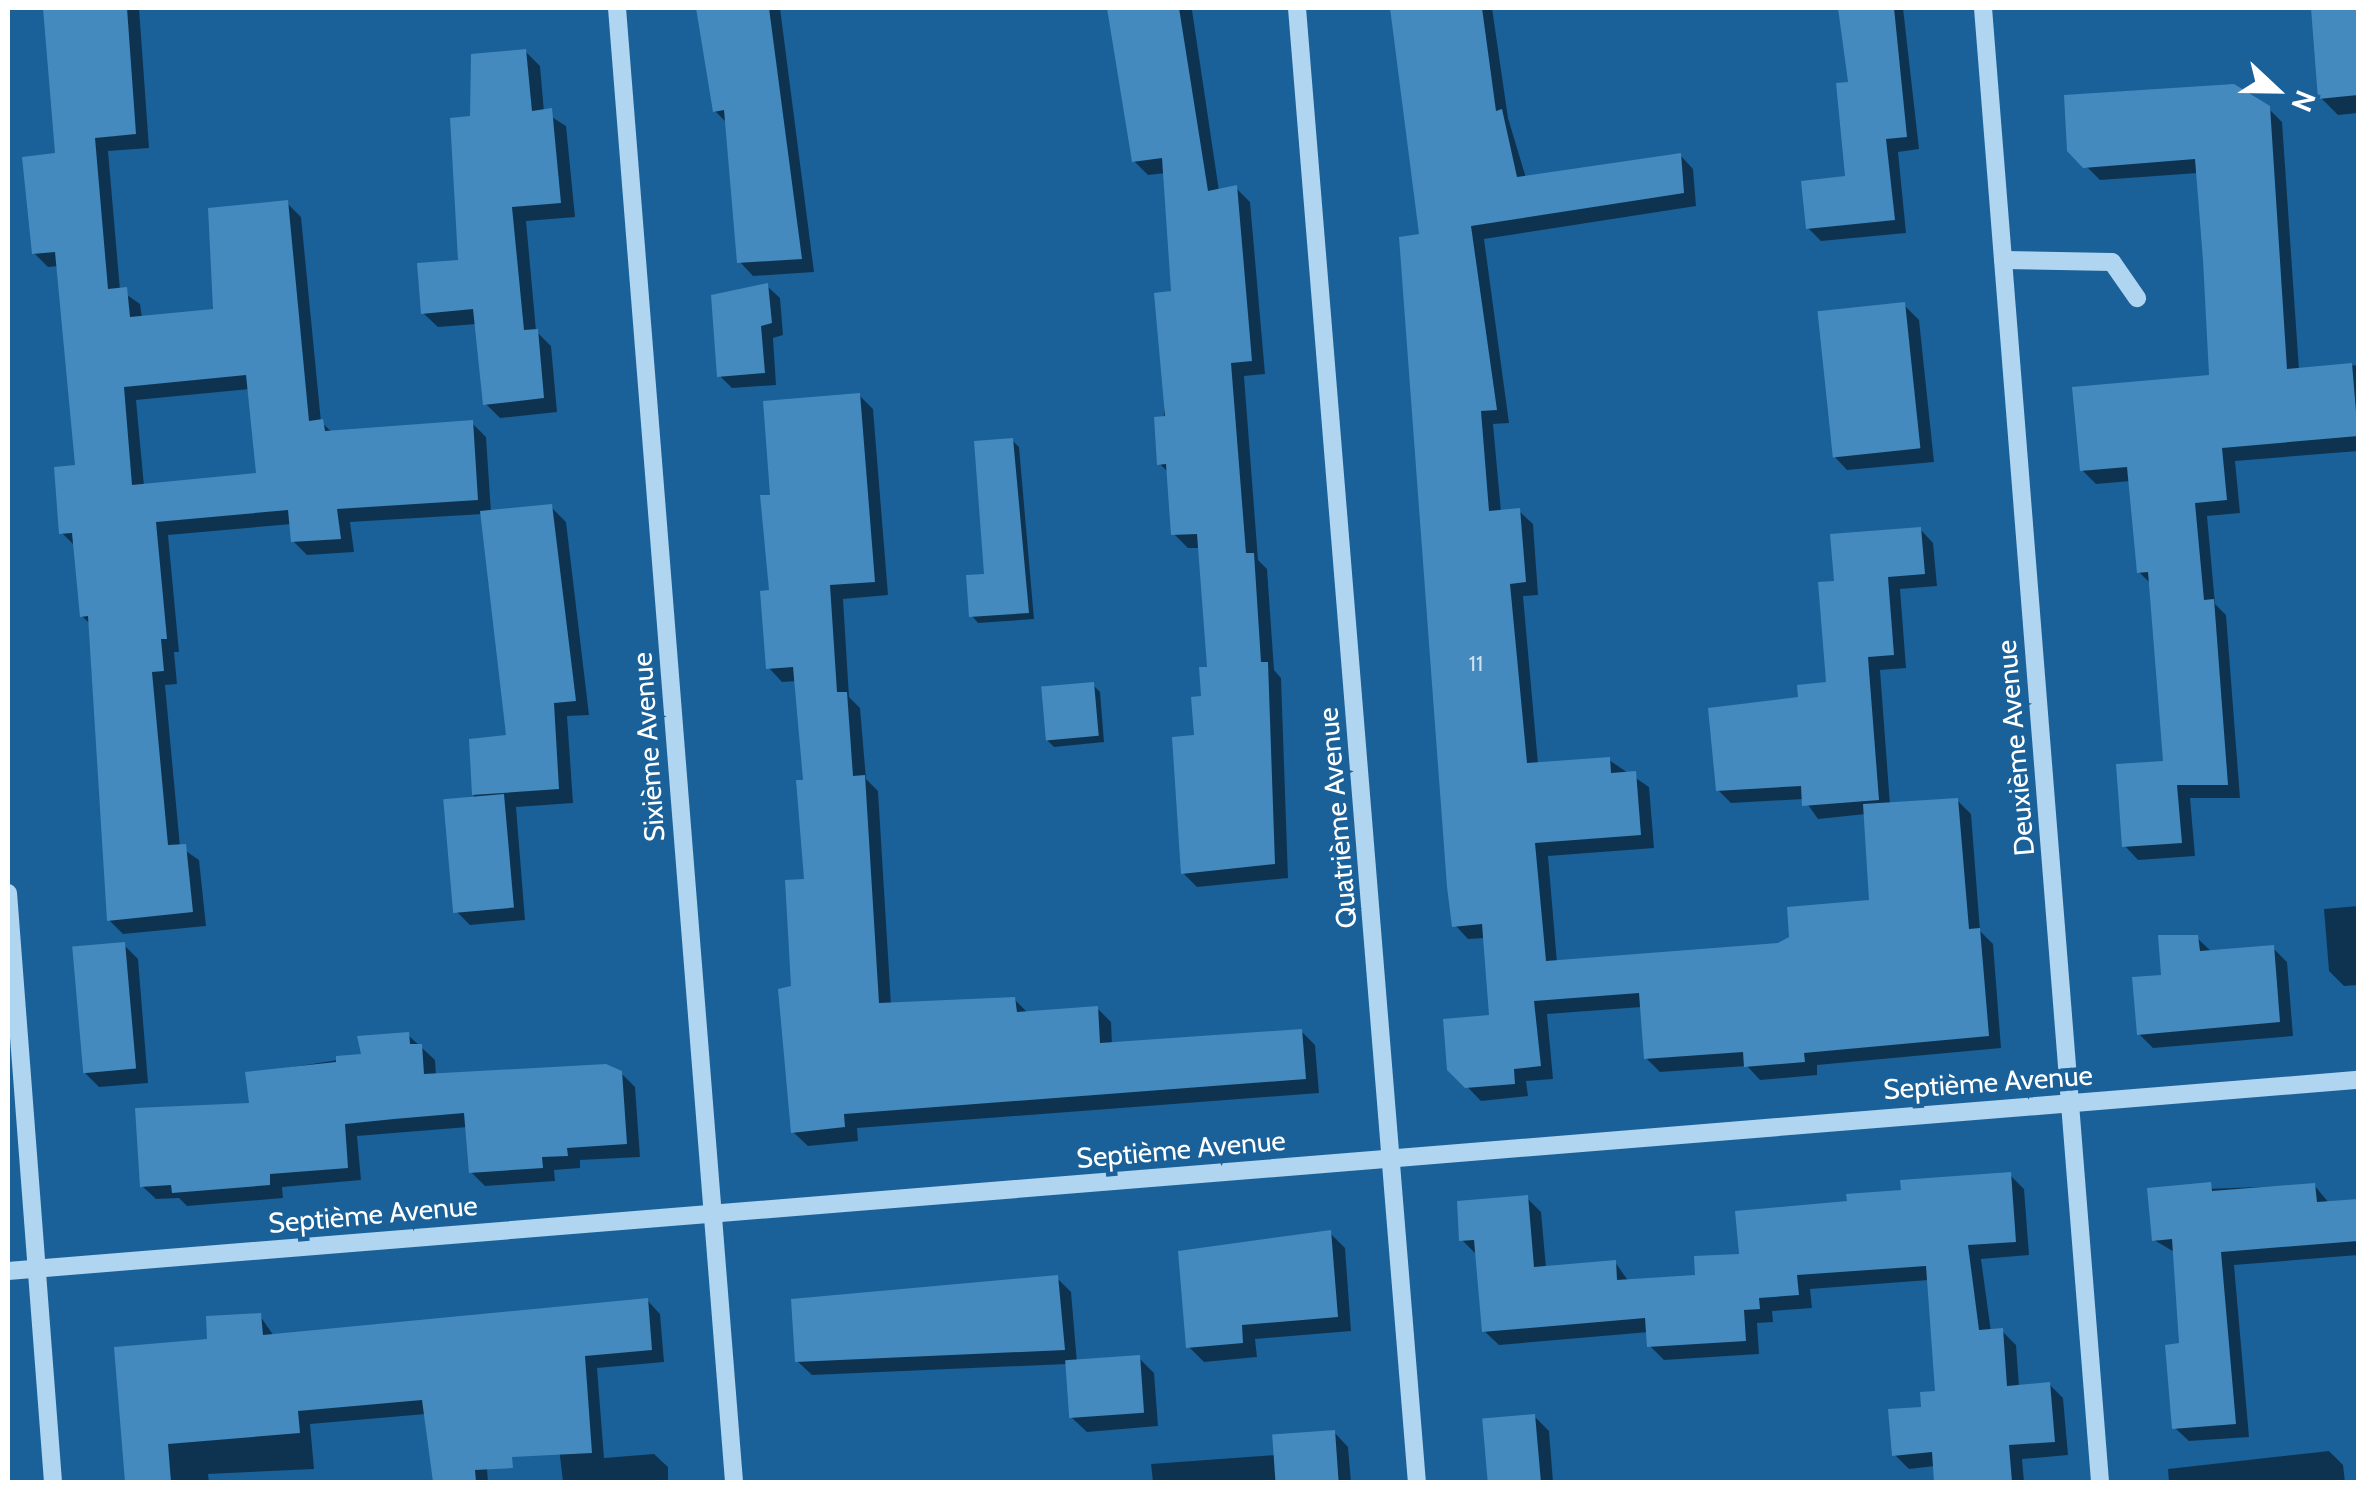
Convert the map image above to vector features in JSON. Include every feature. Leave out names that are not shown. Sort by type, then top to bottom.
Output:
[{"type":"street","name":"Sixième Avenue","points":[[617,8],[734,1482]]},
{"type":"street","name":"Quatrième Avenue","points":[[1297,8],[1417,1482]]},
{"type":"street","name":"Deuxième Avenue","points":[[1983,8],[2100,1482]]},
{"type":"street","points":[[2004,260],[2112,262],[2137,298]]},
{"type":"street","points":[[8,893],[53,1482]]},
{"type":"street","name":"Septième Avenue","points":[[8,1271],[2358,1080]]},
{"type":"building","points":[[43,8],[127,8],[136,134],[95,138],[108,289],[127,287],[130,317],[213,309],[208,208],[288,200],[309,421],[323,419],[325,431],[473,420],[478,500],[337,509],[341,539],[291,542],[288,510],[156,522],[167,639],[161,639],[164,671],[152,672],[168,845],[186,844],[193,912],[107,921],[88,616],[80,617],[72,533],[59,534],[54,467],[75,465],[55,252],[32,254],[22,157],[55,153]],"holes":[[[246,375],[256,473],[132,485],[124,387]]]},
{"type":"building","points":[[696,8],[769,8],[802,259],[737,263],[724,110],[713,112]]},
{"type":"building","points":[[1107,8],[1179,8],[1208,191],[1237,185],[1252,361],[1231,363],[1246,553],[1254,553],[1261,662],[1268,662],[1275,864],[1181,874],[1172,737],[1194,735],[1191,697],[1201,696],[1199,667],[1207,667],[1197,534],[1171,535],[1166,464],[1157,465],[1154,417],[1165,416],[1154,293],[1171,291],[1162,158],[1132,162]]},
{"type":"building","points":[[1390,8],[1482,8],[1496,111],[1502,109],[1517,177],[1681,153],[1684,193],[1471,226],[1497,410],[1481,411],[1489,511],[1520,508],[1526,582],[1510,584],[1527,763],[1610,757],[1611,773],[1636,771],[1641,835],[1535,843],[1546,961],[1778,943],[1789,937],[1787,907],[1869,900],[1863,804],[1958,798],[1969,929],[1980,928],[1989,1036],[1804,1053],[1805,1062],[1744,1067],[1743,1052],[1644,1059],[1639,993],[1534,1001],[1541,1066],[1514,1069],[1515,1084],[1465,1088],[1447,1070],[1443,1019],[1489,1015],[1482,924],[1452,927],[1447,887],[1399,237],[1419,234]]},
{"type":"building","points":[[1838,8],[1894,8],[1907,137],[1886,139],[1895,220],[1806,229],[1801,181],[1845,176],[1836,83],[1848,82]]},
{"type":"building","points":[[2311,8],[2358,8],[2358,95],[2318,99]]},
{"type":"building","points":[[526,49],[532,111],[552,108],[561,203],[512,207],[524,330],[538,329],[544,398],[483,405],[473,309],[421,314],[417,263],[458,260],[450,118],[470,116],[471,54]]},
{"type":"building","points":[[2234,84],[2270,106],[2287,369],[2352,363],[2358,436],[2222,448],[2227,500],[2195,503],[2204,600],[2214,599],[2228,785],[2177,785],[2182,843],[2122,847],[2116,764],[2163,761],[2148,572],[2137,573],[2127,467],[2080,471],[2072,387],[2209,375],[2203,260],[2195,159],[2083,168],[2067,151],[2064,95]]},
{"type":"building","points":[[768,283],[772,323],[761,326],[765,373],[717,377],[711,295]]},
{"type":"building","points":[[1905,302],[1920,448],[1833,457],[1817,311]]},
{"type":"building","points":[[860,393],[875,582],[830,585],[837,692],[847,692],[853,776],[865,775],[879,1003],[1015,997],[1017,1012],[1098,1006],[1100,1043],[1302,1029],[1306,1079],[844,1114],[845,1127],[791,1133],[778,989],[791,986],[785,880],[804,879],[796,780],[803,780],[793,667],[766,669],[760,591],[769,590],[760,495],[770,495],[763,401]]},
{"type":"building","points":[[1013,438],[1029,613],[969,617],[966,575],[984,574],[974,441]]},
{"type":"building","points":[[552,504],[576,701],[554,703],[559,789],[472,795],[469,739],[506,735],[480,511]]},
{"type":"building","points":[[1921,527],[1925,574],[1888,577],[1894,655],[1868,657],[1879,800],[1802,806],[1801,786],[1716,791],[1708,708],[1798,697],[1797,685],[1826,682],[1818,582],[1834,581],[1830,534]]},
{"type":"building","points":[[1094,682],[1099,736],[1046,740],[1041,687]]},
{"type":"building","points":[[504,794],[514,908],[453,913],[443,799]]},
{"type":"building","points":[[2158,935],[2198,935],[2200,951],[2274,945],[2280,1022],[2137,1035],[2132,977],[2161,975]]},
{"type":"building","points":[[125,942],[136,1069],[83,1073],[72,947]]},
{"type":"building","points":[[409,1032],[410,1044],[422,1044],[424,1074],[606,1064],[622,1071],[627,1144],[567,1148],[568,1156],[542,1157],[543,1168],[469,1173],[464,1113],[394,1119],[345,1124],[348,1168],[270,1174],[270,1185],[172,1193],[171,1185],[140,1187],[135,1108],[249,1103],[245,1072],[336,1062],[336,1056],[361,1054],[357,1036]]},
{"type":"building","points":[[2011,1172],[2016,1242],[1968,1245],[1979,1330],[2003,1328],[2007,1386],[2050,1382],[2055,1442],[2009,1445],[2012,1482],[1934,1482],[1932,1452],[1892,1456],[1888,1409],[1921,1407],[1920,1392],[1935,1391],[1926,1266],[1797,1275],[1799,1295],[1759,1298],[1760,1309],[1744,1310],[1746,1341],[1647,1347],[1645,1318],[1482,1332],[1474,1240],[1459,1241],[1457,1201],[1528,1195],[1534,1267],[1616,1260],[1617,1280],[1695,1275],[1694,1256],[1739,1254],[1735,1211],[1847,1201],[1846,1194],[1901,1190],[1900,1180]]},
{"type":"building","points":[[2211,1182],[2212,1191],[2315,1183],[2317,1202],[2358,1199],[2358,1241],[2221,1252],[2236,1424],[2172,1429],[2165,1345],[2179,1343],[2172,1239],[2152,1241],[2147,1188]]},
{"type":"building","points":[[1331,1230],[1338,1317],[1242,1325],[1243,1343],[1186,1348],[1178,1251]]},
{"type":"building","points":[[1058,1275],[1065,1350],[795,1362],[791,1299]]},
{"type":"building","points":[[648,1298],[652,1350],[585,1356],[592,1453],[512,1457],[513,1468],[475,1470],[476,1482],[433,1482],[422,1400],[298,1411],[300,1433],[168,1444],[171,1482],[125,1482],[114,1347],[207,1339],[206,1316],[261,1313],[263,1335]]},
{"type":"building","points":[[1140,1355],[1144,1413],[1069,1418],[1065,1360]]},
{"type":"building","points":[[1535,1414],[1541,1482],[1488,1482],[1482,1419]]},
{"type":"building","points":[[1335,1430],[1339,1482],[1275,1482],[1272,1434]]}]
